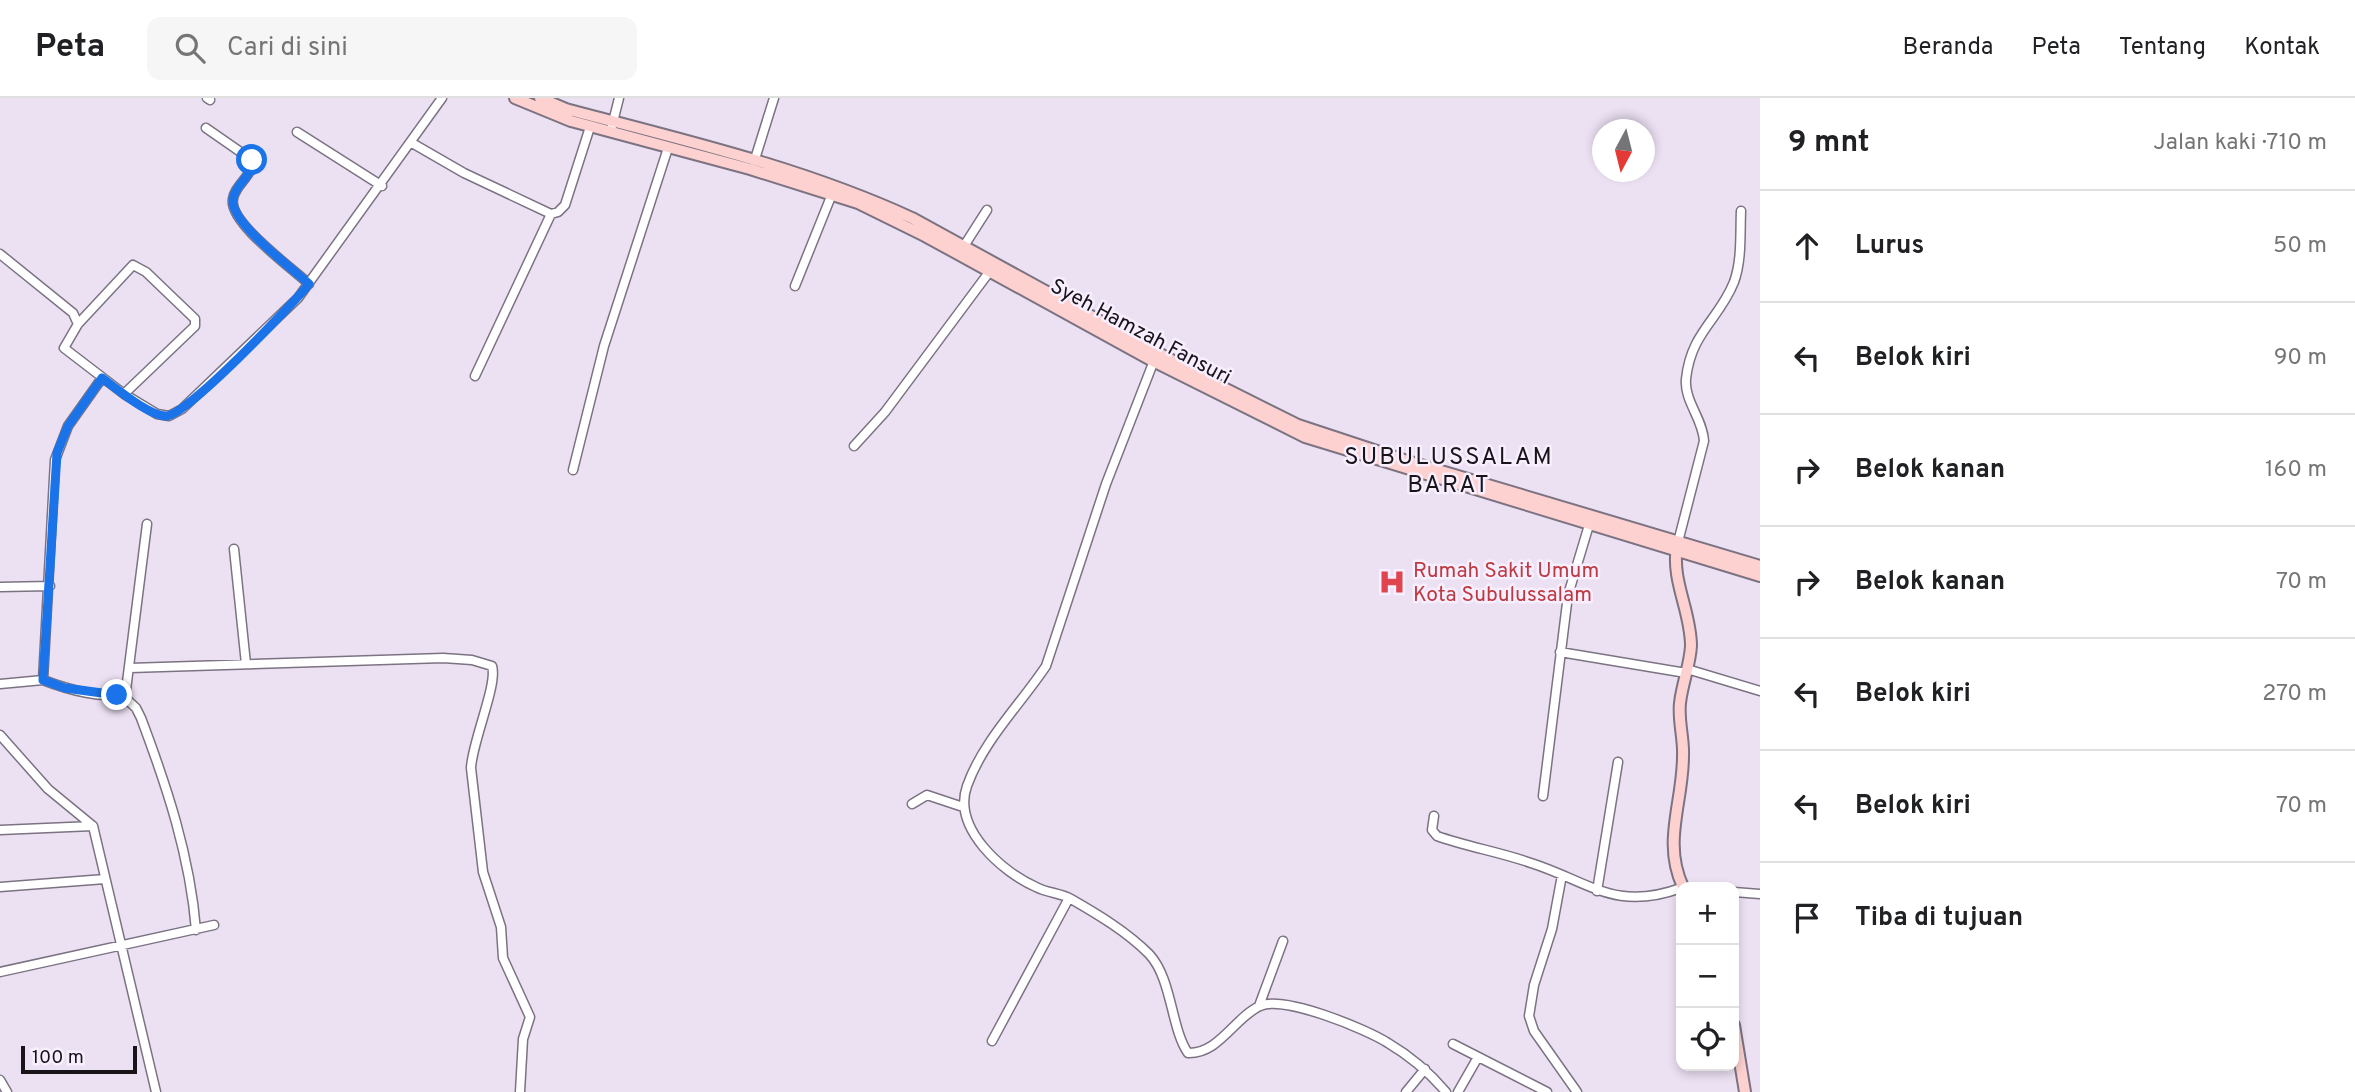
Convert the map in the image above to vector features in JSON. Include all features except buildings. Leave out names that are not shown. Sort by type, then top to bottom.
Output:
[{"type":"main road","name":"Syeh Hamzah Fansuri","points":[[515,98],[590,127],[611,127],[755,159],[812,182],[887,206],[964,246],[1274,424],[1589,525],[1760,566]]},
{"type":"main road","name":"Syeh Hamzah Fansuri","points":[[540,98],[668,148],[812,182],[832,194],[914,231],[1156,357]]},
{"type":"main road","name":"Syeh Hamzah Fansuri","points":[[1328,441],[1677,546],[1760,576]]},
{"type":"main road","points":[[1677,546],[1675,565],[1690,639],[1679,708],[1683,766],[1672,847],[1681,882]]},
{"type":"main road","points":[[1739,1055],[1745,1092]]},
{"type":"street","points":[[124,394],[195,326],[195,319],[141,268],[133,265],[78,324],[65,348],[124,394],[157,414],[174,414],[222,373],[309,284],[382,186],[442,98]]},
{"type":"street","points":[[611,127],[619,98]]},
{"type":"street","points":[[755,159],[774,98]]},
{"type":"street","points":[[412,143],[464,173],[551,214],[558,212],[565,205],[590,127]]},
{"type":"street","points":[[206,128],[252,160],[251,170],[233,195],[234,211],[247,229],[309,284]]},
{"type":"street","points":[[297,132],[382,186]]},
{"type":"street","points":[[573,470],[604,346],[668,148]]},
{"type":"street","points":[[795,286],[832,194]]},
{"type":"street","points":[[964,246],[987,211]]},
{"type":"street","points":[[1677,546],[1704,441],[1703,429],[1686,388],[1689,362],[1700,332],[1733,284],[1738,267],[1741,211]]},
{"type":"street","points":[[475,376],[551,214]]},
{"type":"street","points":[[0,254],[68,308],[78,324]]},
{"type":"street","points":[[854,446],[885,412],[990,271]]},
{"type":"street","points":[[1156,357],[1106,484],[1046,666],[1030,685],[976,766],[963,807],[974,834],[1011,873],[1037,888],[1069,898],[1128,933],[1153,958],[1188,1053],[1216,1042],[1259,1006],[1283,941]]},
{"type":"street","points":[[43,680],[57,453],[68,426],[102,378]]},
{"type":"street","points":[[121,694],[125,691],[130,668],[147,524]]},
{"type":"street","points":[[1543,796],[1568,595],[1589,525]]},
{"type":"street","points":[[234,549],[246,664]]},
{"type":"street","points":[[0,587],[50,586]]},
{"type":"street","points":[[1560,652],[1686,671],[1760,691]]},
{"type":"street","points":[[130,668],[443,658],[472,660],[492,666],[493,680],[472,752],[471,768],[483,872],[501,927],[505,965],[530,1017],[523,1039],[520,1092]]},
{"type":"street","points":[[0,684],[43,680],[93,693],[121,694],[136,708],[176,817],[188,871],[196,930]]},
{"type":"street","points":[[0,736],[48,789],[93,826],[156,1092]]},
{"type":"street","points":[[1597,891],[1618,762]]},
{"type":"street","points":[[912,804],[927,795],[963,807]]},
{"type":"street","points":[[1434,816],[1432,831],[1437,836],[1508,855],[1597,891],[1626,897],[1664,894],[1676,890]]},
{"type":"street","points":[[0,830],[93,826]]},
{"type":"street","points":[[1562,875],[1550,937],[1534,985],[1530,1016],[1534,1031],[1577,1092]]},
{"type":"street","points":[[0,887],[105,879]]},
{"type":"street","points":[[1739,892],[1760,894]]},
{"type":"street","points":[[992,1041],[1069,898]]},
{"type":"street","points":[[0,972],[214,925]]},
{"type":"street","points":[[1259,1006],[1291,1006],[1387,1042],[1425,1069],[1446,1092]]},
{"type":"street","points":[[1453,1044],[1547,1092]]},
{"type":"street","points":[[1458,1092],[1478,1057]]},
{"type":"street","points":[[1406,1092],[1425,1069]]},
{"type":"street","points":[[0,1080],[7,1092]]},
{"type":"place","name":"Rumah Sakit Umum Kota Subulussalam","points":[[1392,582]]},
{"type":"district","name":"SUBULUSSALAM BARAT","points":[[1449,470]]},
{"type":"route","points":[[117,695],[65,688],[43,680],[57,453],[68,426],[102,378],[157,414],[174,414],[222,373],[309,284],[247,229],[234,211],[233,195],[251,170],[252,160]]}]
